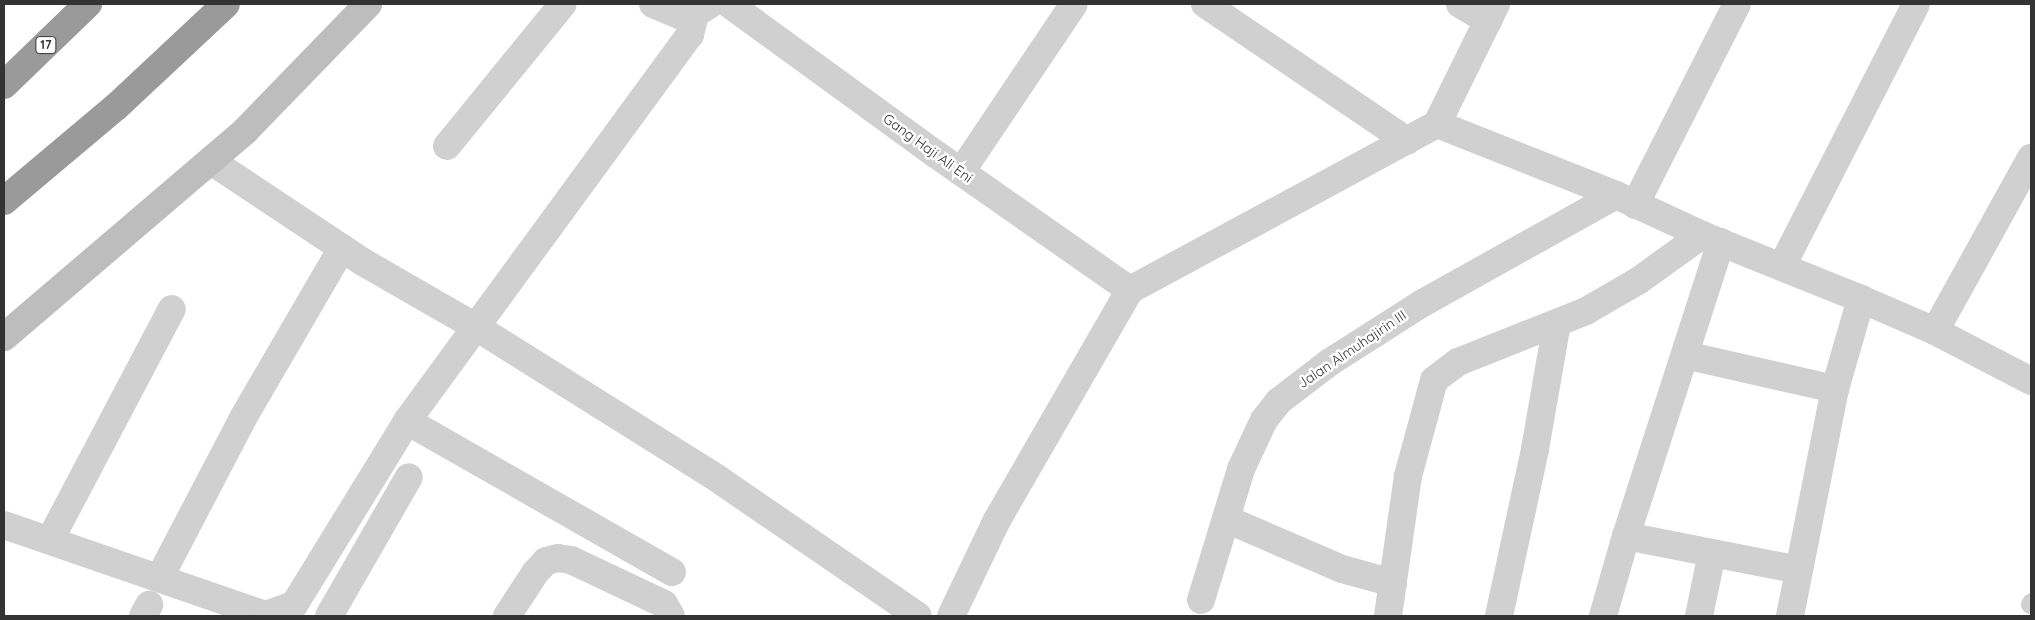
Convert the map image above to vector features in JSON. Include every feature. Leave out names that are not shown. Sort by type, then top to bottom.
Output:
[{"type":"highway","name":"17","points":[[4,85],[88,4]]},
{"type":"highway","points":[[4,201],[117,106],[226,4]]},
{"type":"main road","points":[[4,338],[212,161],[368,4]]},
{"type":"street","points":[[447,146],[563,4]]},
{"type":"street","points":[[653,4],[681,16],[710,6]]},
{"type":"street","points":[[961,172],[1074,4]]},
{"type":"street","points":[[1206,4],[1407,142]]},
{"type":"street","points":[[951,616],[997,520],[1130,290],[1407,142],[1437,124],[1492,12],[1460,4]]},
{"type":"street","points":[[1625,200],[1737,4]]},
{"type":"street","points":[[1782,266],[1916,4]]},
{"type":"street","points":[[4,525],[160,577],[266,615],[294,605],[407,421],[710,6]]},
{"type":"street","name":"Gang Haji Ali Eni","points":[[710,6],[961,172],[1130,290]]},
{"type":"street","points":[[1437,124],[1625,200],[1935,331],[2031,381]]},
{"type":"street","points":[[1935,331],[2031,158]]},
{"type":"street","points":[[212,161],[342,248],[476,327],[718,480],[918,616]]},
{"type":"street","name":"Jalan Almuhajirin III","points":[[1201,600],[1241,469],[1264,420],[1292,389],[1421,304],[1625,200]]},
{"type":"street","points":[[1388,616],[1408,476],[1434,380],[1458,362],[1557,323],[1712,238]]},
{"type":"street","points":[[1603,616],[1626,536],[1685,355],[1712,238]]},
{"type":"street","points":[[160,577],[243,418],[342,248]]},
{"type":"street","points":[[1790,616],[1835,389],[1861,299]]},
{"type":"street","points":[[50,540],[172,309]]},
{"type":"street","points":[[1499,616],[1536,449],[1557,323]]},
{"type":"street","points":[[1685,355],[1835,389]]},
{"type":"street","points":[[407,421],[672,572]]},
{"type":"street","points":[[329,616],[409,477]]},
{"type":"street","points":[[1226,519],[1342,569],[1393,583]]},
{"type":"street","points":[[1626,536],[1799,570]]},
{"type":"street","points":[[1699,616],[1712,553]]},
{"type":"street","points":[[507,616],[535,573],[546,561],[558,558],[571,560],[664,604],[671,616]]}]
